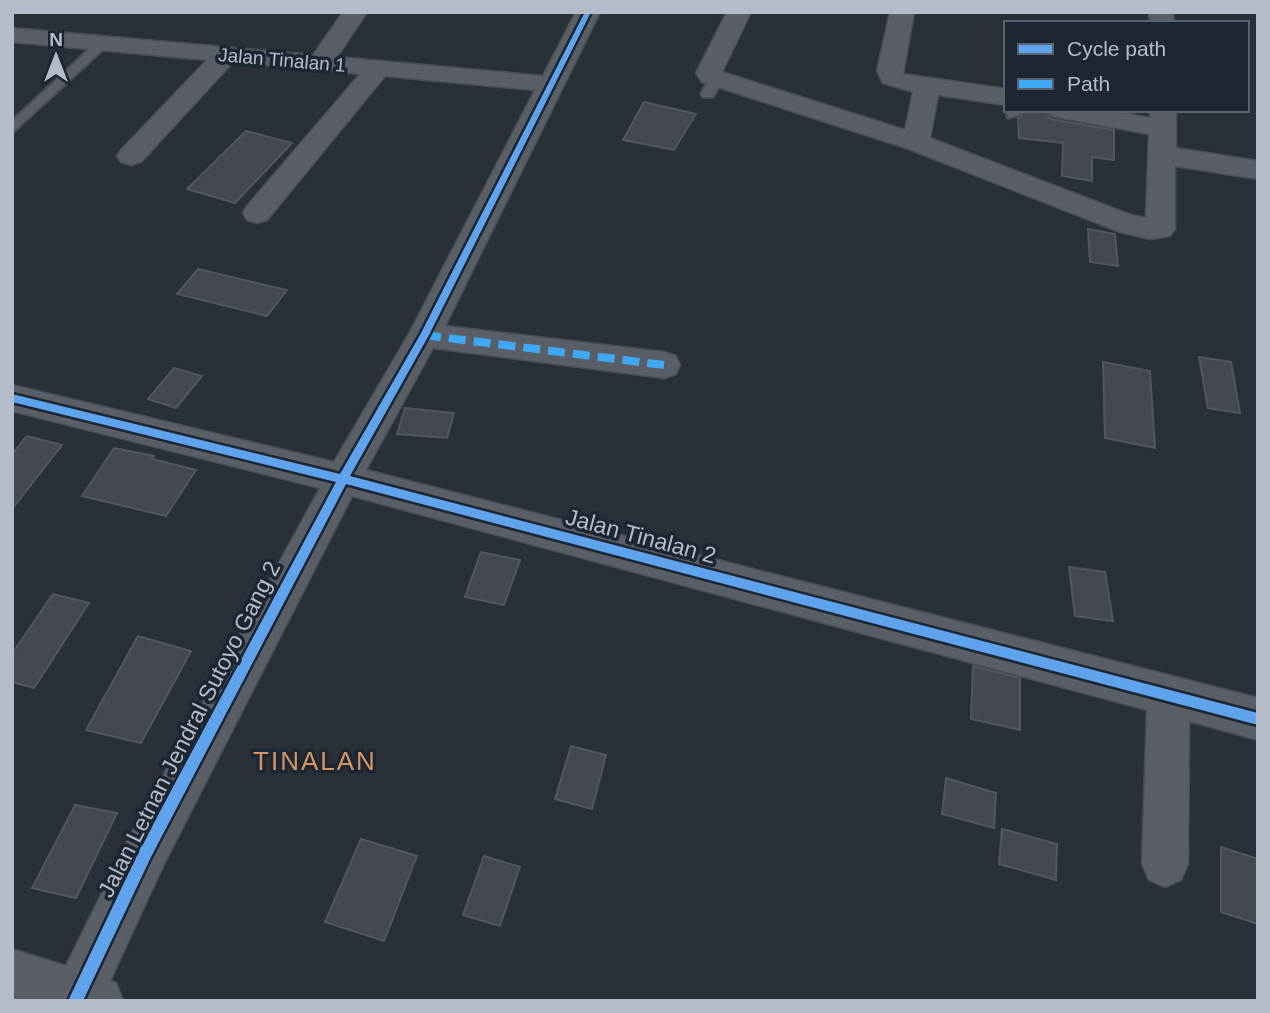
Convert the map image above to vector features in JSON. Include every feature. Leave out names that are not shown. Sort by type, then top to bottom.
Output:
[{"type":"street","points":[[320,63],[355,12]]},
{"type":"street","name":"Jalan Letnan Jendral Sutoyo Gang 2","points":[[83,999],[146,852],[343,479],[424,335],[588,12]]},
{"type":"street","points":[[740,12],[709,73],[712,87],[916,142],[1044,194],[1130,225],[1160,229],[1162,119],[1083,112]]},
{"type":"street","points":[[902,12],[890,71],[892,78],[1004,106]]},
{"type":"street","name":"Jalan Tinalan 1","points":[[12,35],[552,84]]},
{"type":"street","points":[[131,156],[226,55]]},
{"type":"street","points":[[257,213],[379,68]]},
{"type":"street","points":[[916,142],[927,86]]},
{"type":"street","points":[[1162,155],[1258,170]]},
{"type":"street","points":[[424,335],[664,365]]},
{"type":"street","name":"Jalan Tinalan 2","points":[[12,398],[343,479],[1258,719]]},
{"type":"street","points":[[1165,864],[1168,696]]},
{"type":"street","points":[[12,974],[83,999]]},
{"type":"lane","points":[[12,129],[104,43]]},
{"type":"building","points":[[644,102],[696,114],[674,150],[623,140]]},
{"type":"building","points":[[1023,112],[1047,112],[1051,119],[1114,130],[1114,160],[1092,157],[1092,181],[1062,176],[1063,143],[1019,138],[1018,118],[1022,117]]},
{"type":"building","points":[[246,131],[292,143],[235,203],[187,189]]},
{"type":"building","points":[[1088,229],[1115,234],[1118,266],[1090,262]]},
{"type":"building","points":[[198,269],[287,290],[267,316],[177,294]]},
{"type":"building","points":[[1199,357],[1231,362],[1240,413],[1208,408]]},
{"type":"building","points":[[1103,362],[1150,371],[1155,448],[1105,438]]},
{"type":"building","points":[[174,368],[202,376],[176,408],[148,399]]},
{"type":"building","points":[[405,408],[454,413],[447,438],[397,434]]},
{"type":"building","points":[[27,436],[62,445],[12,509],[12,454]]},
{"type":"building","points":[[114,448],[154,456],[152,459],[196,470],[166,516],[82,496]]},
{"type":"building","points":[[481,552],[520,560],[504,605],[465,597]]},
{"type":"building","points":[[1069,567],[1105,572],[1113,621],[1075,616]]},
{"type":"building","points":[[53,594],[89,603],[34,688],[12,682],[12,654]]},
{"type":"building","points":[[138,636],[191,651],[141,743],[86,730]]},
{"type":"building","points":[[973,666],[1020,678],[1020,730],[971,719]]},
{"type":"building","points":[[571,746],[606,755],[592,809],[555,799]]},
{"type":"building","points":[[946,778],[996,793],[994,828],[942,814]]},
{"type":"building","points":[[75,805],[117,813],[76,898],[32,888]]},
{"type":"building","points":[[1002,829],[1057,844],[1056,880],[999,864]]},
{"type":"building","points":[[361,839],[417,856],[384,941],[325,922]]},
{"type":"building","points":[[1221,847],[1258,859],[1258,924],[1221,912]]},
{"type":"building","points":[[484,856],[520,867],[500,926],[463,915]]},
{"type":"marked path","points":[[424,335],[664,365]]},
{"type":"cycle path","points":[[75,1001],[146,852],[343,479],[424,335],[588,12]]},
{"type":"cycle path","points":[[12,398],[343,479],[1258,719]]},
{"type":"district","name":"TINALAN","points":[[315,761]]}]
